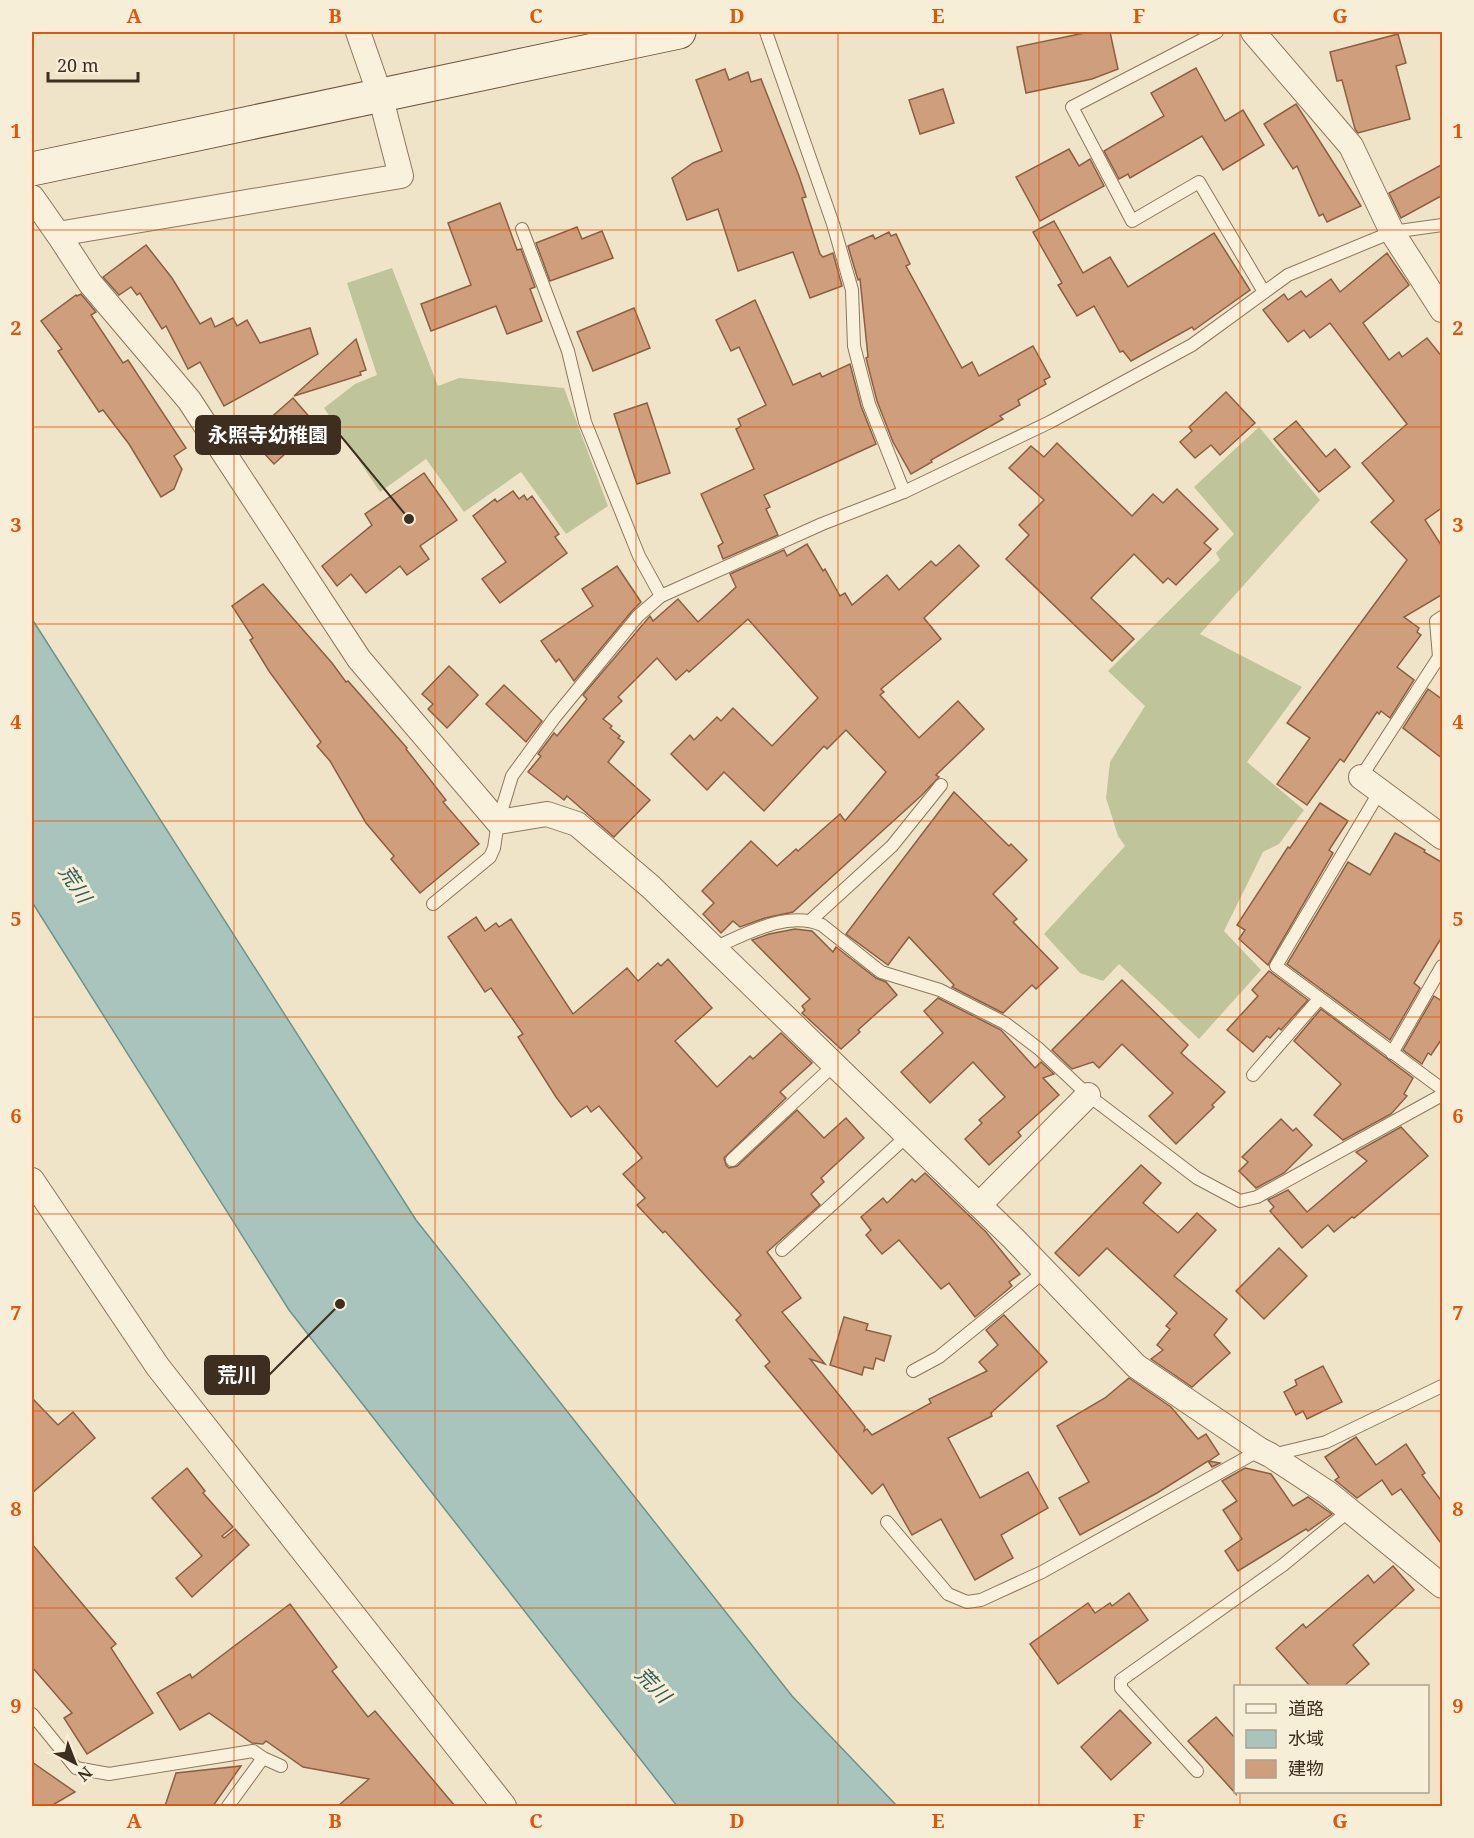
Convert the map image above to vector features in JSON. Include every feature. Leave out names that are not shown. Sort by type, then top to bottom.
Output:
[{"type":"street","points":[[57,234],[401,176],[380,94],[358,32]]},
{"type":"street","points":[[32,169],[679,32]]},
{"type":"street","points":[[1252,32],[1351,146],[1392,232],[1443,310]]},
{"type":"street","points":[[32,197],[90,283],[189,400],[358,659],[498,822],[547,814],[577,824],[651,887],[979,1205],[1137,1365],[1350,1510],[1443,1586]]},
{"type":"street","points":[[1371,784],[1443,837]]},
{"type":"street","points":[[979,1205],[1088,1095]]},
{"type":"street","points":[[32,1180],[158,1367],[504,1806]]},
{"type":"lane","points":[[766,32],[832,224],[852,290],[854,346],[869,404],[904,492]]},
{"type":"lane","points":[[1217,32],[1072,107],[1132,221],[1199,182],[1264,292]]},
{"type":"lane","points":[[433,904],[490,857],[512,776],[555,717],[638,616],[661,596],[822,524],[904,492],[1050,422],[1192,345],[1288,275],[1392,232],[1443,225]]},
{"type":"lane","points":[[522,229],[568,351],[585,422],[639,556],[661,596]]},
{"type":"lane","points":[[1443,617],[1436,621],[1439,657],[1276,966],[1443,1089]]},
{"type":"lane","points":[[811,920],[892,846],[941,785]]},
{"type":"lane","points":[[714,948],[784,921],[811,920],[822,925],[881,972],[939,990],[1005,1023],[1039,1049],[1088,1095],[1197,1178],[1240,1201],[1257,1197],[1443,1095]]},
{"type":"lane","points":[[1392,1053],[1443,966]]},
{"type":"lane","points":[[1253,1075],[1319,999]]},
{"type":"lane","points":[[732,1160],[834,1065]]},
{"type":"lane","points":[[782,1250],[907,1136]]},
{"type":"lane","points":[[913,1371],[939,1357],[1045,1271]]},
{"type":"lane","points":[[887,1522],[948,1594],[967,1602],[981,1600],[1042,1572],[1265,1452],[1326,1442],[1443,1386]]},
{"type":"lane","points":[[1197,1771],[1121,1688],[1121,1680],[1282,1565],[1350,1510]]},
{"type":"lane","points":[[32,1714],[76,1768],[109,1774],[253,1751],[281,1766]]},
{"type":"lane","points":[[228,1806],[263,1758]]},
{"type":"green space","points":[[392,268],[438,386],[459,378],[564,388],[608,506],[566,534],[521,472],[464,512],[426,459],[380,492],[324,408],[355,384],[377,375],[347,283]]},
{"type":"green space","points":[[1259,427],[1320,500],[1200,634],[1302,687],[1247,762],[1304,810],[1279,844],[1263,852],[1224,931],[1261,970],[1199,1039],[1119,964],[1103,981],[1080,973],[1044,934],[1125,846],[1118,836],[1106,798],[1110,762],[1145,706],[1108,671],[1220,560],[1216,553],[1234,534],[1194,487]]},
{"type":"water","points":[[32,619],[416,1220],[792,1696],[897,1806],[677,1806],[289,1310],[32,902]]},
{"type":"building","points":[[1089,32],[1110,32],[1118,69],[1092,79],[1026,93],[1017,47]]},
{"type":"building","points":[[1398,34],[1406,63],[1396,66],[1410,119],[1358,133],[1342,80],[1337,81],[1330,52]]},
{"type":"building","points":[[1196,68],[1225,121],[1243,110],[1264,145],[1223,170],[1202,136],[1130,178],[1128,174],[1119,179],[1104,151],[1164,116],[1151,93]]},
{"type":"building","points":[[725,69],[729,80],[748,72],[751,82],[761,79],[799,176],[806,197],[802,198],[820,254],[823,257],[833,253],[842,286],[810,298],[793,252],[738,271],[718,209],[687,220],[672,178],[693,163],[722,151],[696,80]]},
{"type":"building","points":[[943,89],[954,123],[920,134],[909,100]]},
{"type":"building","points":[[1296,104],[1361,206],[1327,222],[1323,214],[1319,216],[1297,166],[1293,169],[1264,124]]},
{"type":"building","points":[[1069,149],[1079,166],[1090,159],[1104,186],[1040,221],[1016,177]]},
{"type":"building","points":[[1443,164],[1443,195],[1401,218],[1389,193]]},
{"type":"building","points":[[500,203],[517,250],[521,249],[535,287],[530,289],[542,321],[507,334],[496,306],[431,331],[421,304],[471,285],[448,223]]},
{"type":"building","points":[[1054,221],[1083,273],[1110,257],[1128,287],[1214,233],[1250,290],[1194,330],[1192,327],[1131,361],[1123,351],[1120,352],[1094,306],[1077,316],[1058,285],[1062,283],[1033,232]]},
{"type":"building","points":[[577,227],[582,239],[602,231],[613,258],[550,281],[536,243]]},
{"type":"building","points":[[889,232],[891,236],[896,234],[910,264],[906,266],[962,368],[972,362],[979,376],[1033,346],[1050,377],[1044,380],[1046,384],[1018,400],[1020,405],[1000,416],[1003,419],[911,474],[893,442],[877,401],[866,358],[868,357],[860,279],[858,280],[848,246],[873,235],[875,239]]},
{"type":"building","points":[[146,245],[172,278],[200,324],[211,318],[215,327],[233,318],[237,326],[247,320],[260,343],[310,328],[318,354],[224,406],[200,362],[188,369],[166,326],[162,329],[140,293],[137,295],[131,287],[119,295],[103,277]]},
{"type":"building","points":[[1387,253],[1409,285],[1363,323],[1389,360],[1399,352],[1402,357],[1427,338],[1443,358],[1443,507],[1425,520],[1443,548],[1443,594],[1404,617],[1419,628],[1417,632],[1421,635],[1397,667],[1414,680],[1390,718],[1381,711],[1379,714],[1377,712],[1344,762],[1340,759],[1307,805],[1277,784],[1310,738],[1287,723],[1407,560],[1371,522],[1394,501],[1362,463],[1407,424],[1330,323],[1310,338],[1304,330],[1288,342],[1263,310],[1284,294],[1288,300],[1301,291],[1306,297],[1331,279],[1340,292]]},
{"type":"building","points":[[81,294],[96,312],[91,315],[123,363],[128,360],[186,448],[174,456],[182,469],[174,489],[161,497],[129,444],[103,410],[99,412],[58,351],[62,349],[41,321],[76,295]]},
{"type":"building","points":[[755,300],[793,385],[820,373],[822,377],[850,364],[861,406],[876,444],[764,495],[770,507],[766,509],[778,535],[723,559],[718,546],[723,543],[701,494],[754,469],[736,429],[741,426],[738,419],[766,405],[739,347],[731,351],[716,320]]},
{"type":"building","points":[[634,308],[650,348],[593,371],[577,332]]},
{"type":"building","points":[[356,339],[366,370],[360,372],[361,375],[294,396]]},
{"type":"building","points":[[1226,392],[1255,423],[1220,455],[1211,445],[1195,458],[1180,442],[1192,431],[1189,427]]},
{"type":"building","points":[[293,398],[312,420],[305,426],[310,431],[274,464],[249,437]]},
{"type":"building","points":[[647,403],[670,473],[637,484],[614,414]]},
{"type":"building","points":[[1296,421],[1326,457],[1335,449],[1350,467],[1319,492],[1274,439]]},
{"type":"building","points":[[1057,443],[1132,516],[1153,494],[1163,503],[1177,489],[1218,529],[1204,543],[1211,549],[1176,585],[1168,578],[1163,583],[1134,554],[1091,598],[1134,639],[1112,661],[1006,559],[1029,535],[1019,525],[1044,500],[1009,468],[1031,446],[1044,457]]},
{"type":"building","points":[[424,473],[457,520],[420,546],[429,559],[407,575],[400,566],[366,593],[351,574],[337,586],[322,566],[372,525],[365,514]]},
{"type":"building","points":[[513,491],[519,499],[524,495],[527,500],[532,496],[559,534],[555,537],[567,553],[500,603],[482,579],[506,562],[473,516],[495,499],[497,502]]},
{"type":"building","points":[[807,544],[823,571],[825,569],[840,596],[845,593],[852,605],[887,575],[899,590],[931,561],[936,566],[959,545],[979,566],[924,618],[941,639],[881,689],[884,692],[880,695],[919,738],[958,701],[984,729],[936,775],[939,777],[922,795],[793,912],[765,918],[740,927],[733,921],[721,933],[703,914],[714,903],[702,891],[751,841],[777,866],[840,814],[845,821],[886,772],[846,730],[827,749],[824,746],[764,811],[724,772],[707,790],[671,754],[690,735],[694,740],[717,717],[721,721],[733,708],[772,746],[818,698],[748,619],[689,672],[687,670],[676,680],[657,658],[618,697],[622,701],[603,719],[612,726],[610,728],[624,742],[608,762],[650,800],[614,837],[567,796],[564,800],[528,772],[541,756],[538,754],[554,733],[557,736],[587,699],[583,695],[650,616],[653,621],[678,599],[698,622],[736,587],[730,574],[784,550],[787,556]]},
{"type":"building","points":[[617,566],[641,602],[574,681],[559,659],[556,662],[541,641],[593,606],[582,589]]},
{"type":"building","points":[[263,584],[346,682],[348,681],[407,748],[446,800],[443,802],[479,844],[420,893],[391,859],[394,856],[366,823],[330,761],[317,746],[321,742],[269,671],[250,640],[253,638],[232,606]]},
{"type":"building","points":[[449,666],[478,695],[447,728],[428,709],[433,704],[422,694]]},
{"type":"building","points":[[504,685],[542,721],[526,742],[486,704]]},
{"type":"building","points":[[1428,689],[1443,700],[1443,759],[1403,728]]},
{"type":"building","points":[[954,792],[1009,846],[1011,844],[1027,860],[993,894],[1017,919],[1013,922],[1058,968],[1036,989],[1032,985],[1003,1013],[952,987],[954,985],[909,937],[888,965],[846,934]]},
{"type":"building","points":[[1320,803],[1348,821],[1329,850],[1333,853],[1268,965],[1239,939],[1245,930],[1237,925]]},
{"type":"building","points":[[1395,833],[1443,863],[1443,935],[1414,983],[1420,988],[1390,1040],[1287,964],[1348,862],[1370,875]]},
{"type":"building","points":[[476,917],[485,931],[496,923],[499,927],[511,919],[573,1014],[627,968],[638,981],[658,963],[661,966],[668,959],[712,1008],[675,1041],[717,1087],[750,1056],[753,1059],[781,1033],[812,1063],[780,1092],[786,1098],[724,1158],[729,1168],[737,1166],[797,1110],[824,1138],[846,1118],[864,1138],[821,1178],[824,1182],[811,1194],[820,1205],[767,1252],[801,1298],[782,1312],[825,1364],[810,1359],[865,1427],[864,1431],[867,1429],[872,1435],[931,1403],[929,1399],[987,1371],[979,1362],[998,1345],[986,1330],[1004,1315],[1047,1362],[991,1413],[992,1416],[948,1438],[980,1498],[1028,1472],[1048,1508],[1001,1535],[1013,1558],[975,1580],[941,1519],[912,1535],[883,1484],[872,1494],[765,1366],[770,1362],[736,1320],[741,1315],[665,1231],[663,1233],[637,1205],[645,1198],[623,1174],[642,1158],[599,1106],[591,1112],[587,1106],[571,1117],[556,1097],[518,1037],[523,1034],[491,988],[485,992],[448,937]]},
{"type":"building","points":[[795,929],[812,931],[833,952],[836,947],[876,978],[886,982],[897,995],[858,1030],[860,1032],[841,1049],[802,1013],[805,1010],[802,1006],[810,999],[752,940]]},
{"type":"building","points":[[1269,971],[1308,1000],[1281,1030],[1279,1028],[1270,1038],[1267,1036],[1253,1052],[1227,1030],[1258,996],[1252,990]]},
{"type":"building","points":[[1122,980],[1188,1045],[1181,1053],[1225,1092],[1212,1105],[1214,1107],[1176,1144],[1149,1116],[1173,1093],[1122,1044],[1099,1068],[1093,1062],[1072,1069],[1052,1050]]},
{"type":"building","points":[[1434,996],[1443,1002],[1443,1037],[1431,1055],[1428,1053],[1422,1064],[1403,1050]]},
{"type":"building","points":[[938,998],[1001,1030],[1035,1068],[1041,1062],[1054,1074],[1043,1078],[1059,1095],[1018,1132],[1021,1136],[989,1165],[965,1139],[982,1123],[979,1120],[1005,1097],[973,1062],[930,1103],[901,1072],[943,1033],[924,1011]]},
{"type":"building","points":[[1321,1009],[1413,1078],[1404,1094],[1407,1096],[1391,1114],[1343,1140],[1314,1115],[1341,1084],[1294,1041]]},
{"type":"building","points":[[1281,1119],[1293,1131],[1296,1128],[1312,1145],[1284,1173],[1256,1188],[1239,1171],[1248,1162],[1242,1157]]},
{"type":"building","points":[[1401,1127],[1428,1156],[1354,1218],[1352,1217],[1334,1232],[1328,1225],[1302,1248],[1270,1211],[1274,1207],[1268,1200],[1288,1190],[1307,1212],[1367,1161],[1356,1152]]},
{"type":"building","points":[[1141,1165],[1161,1183],[1143,1203],[1178,1233],[1197,1213],[1216,1230],[1174,1276],[1227,1319],[1214,1335],[1230,1353],[1192,1387],[1151,1359],[1163,1350],[1157,1345],[1170,1329],[1166,1326],[1177,1313],[1107,1248],[1079,1276],[1055,1253]]},
{"type":"building","points":[[925,1173],[986,1232],[1020,1274],[1009,1282],[1012,1286],[975,1317],[949,1283],[941,1289],[899,1240],[882,1254],[866,1235],[871,1230],[861,1217],[883,1198],[887,1203],[912,1179],[915,1182]]},
{"type":"building","points":[[1279,1248],[1307,1276],[1264,1319],[1236,1291]]},
{"type":"building","points":[[844,1317],[868,1324],[866,1330],[891,1336],[884,1361],[876,1358],[873,1369],[864,1367],[862,1375],[830,1365]]},
{"type":"building","points":[[1323,1366],[1342,1402],[1307,1419],[1303,1411],[1296,1415],[1284,1392],[1297,1385],[1295,1380]]},
{"type":"building","points":[[1129,1378],[1171,1407],[1198,1439],[1206,1434],[1219,1454],[1209,1461],[1220,1463],[1212,1467],[1208,1461],[1157,1493],[1080,1535],[1059,1498],[1089,1482],[1057,1426],[1105,1398]]},
{"type":"building","points":[[32,1398],[58,1425],[73,1412],[95,1438],[32,1493]]},
{"type":"building","points":[[1356,1437],[1376,1465],[1406,1444],[1425,1473],[1422,1475],[1443,1503],[1443,1546],[1401,1489],[1392,1495],[1382,1480],[1357,1498],[1335,1480],[1339,1477],[1325,1457]]},
{"type":"building","points":[[187,1468],[205,1491],[203,1493],[233,1527],[222,1536],[224,1538],[235,1529],[249,1545],[192,1597],[176,1578],[202,1556],[152,1498]]},
{"type":"building","points":[[1245,1468],[1271,1474],[1293,1506],[1308,1497],[1332,1514],[1308,1531],[1306,1529],[1238,1571],[1225,1551],[1242,1539],[1223,1510],[1237,1501],[1222,1481]]},
{"type":"building","points":[[32,1544],[116,1644],[111,1648],[153,1713],[87,1754],[64,1718],[72,1713],[32,1667]]},
{"type":"building","points":[[1393,1566],[1414,1590],[1353,1645],[1369,1664],[1345,1685],[1309,1685],[1276,1648],[1303,1624],[1306,1628],[1368,1575],[1374,1583]]},
{"type":"building","points":[[1129,1593],[1148,1620],[1058,1684],[1030,1644],[1088,1603],[1095,1613],[1110,1603],[1112,1606]]},
{"type":"building","points":[[290,1604],[337,1667],[332,1671],[368,1717],[375,1711],[455,1806],[338,1806],[369,1779],[303,1767],[266,1741],[263,1744],[252,1743],[209,1713],[180,1730],[157,1693],[190,1674],[192,1678]]},
{"type":"building","points":[[1120,1710],[1151,1743],[1111,1780],[1081,1747]]},
{"type":"building","points":[[1216,1717],[1234,1737],[1234,1792],[1188,1741]]},
{"type":"building","points":[[32,1762],[75,1792],[51,1806],[32,1806]]},
{"type":"building","points":[[241,1766],[213,1806],[165,1806],[176,1773]]},
{"type":"place","name":"永照寺幼稚園","points":[[409,519]]},
{"type":"place","name":"荒川","points":[[340,1304]]}]
